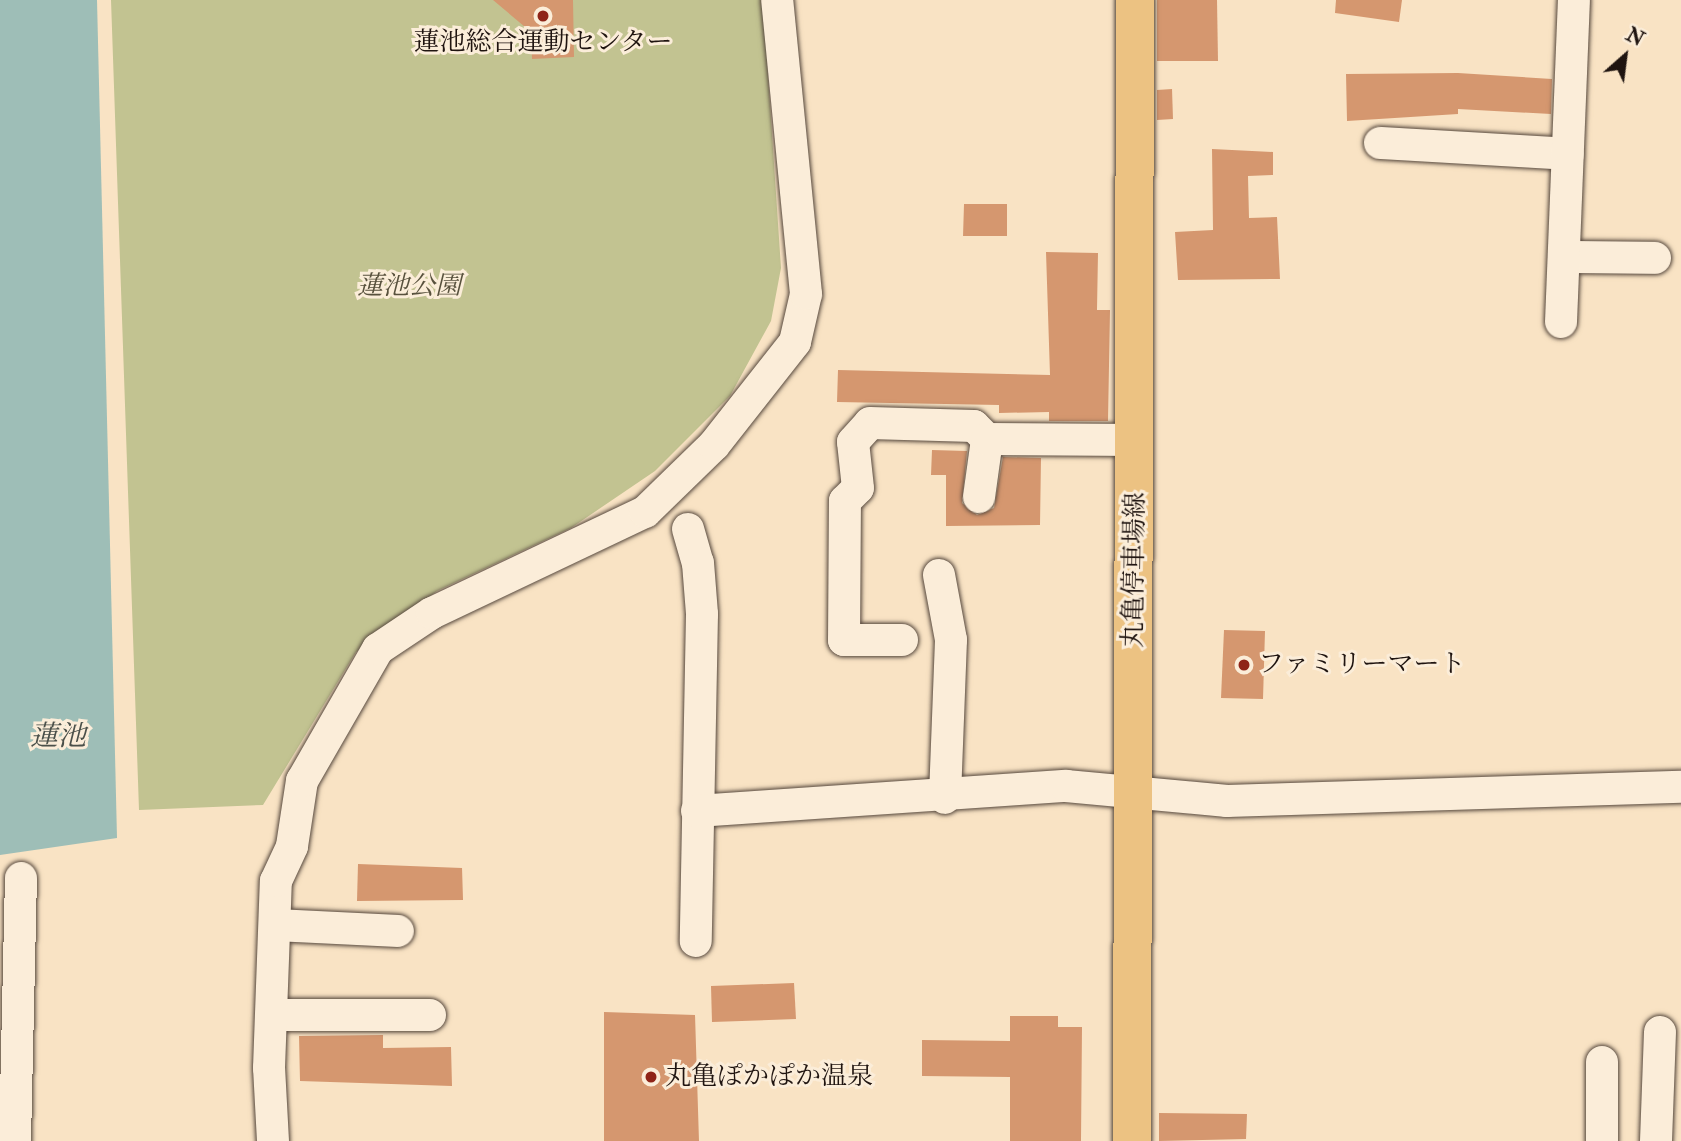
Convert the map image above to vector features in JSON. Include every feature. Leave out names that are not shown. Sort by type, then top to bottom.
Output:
[{"type":"main road","name":"丸亀停車場線","points":[[1132,1141],[1132,795],[1137,440],[1135,0]]},
{"type":"street","points":[[273,1141],[272,1015],[276,881],[292,846],[302,781],[378,649],[432,613],[645,512],[714,445],[795,342],[806,294],[777,0]]},
{"type":"street","points":[[1561,322],[1568,154],[1582,79],[1574,0]]},
{"type":"street","points":[[1380,144],[1451,135],[1568,154]]},
{"type":"street","points":[[1564,257],[1655,258]]},
{"type":"street","points":[[902,640],[844,640],[845,500],[858,488],[853,442],[870,423],[974,426],[987,439],[1137,440]]},
{"type":"street","points":[[979,497],[987,439]]},
{"type":"street","points":[[688,529],[698,563],[702,614],[696,941]]},
{"type":"street","points":[[939,575],[951,640],[945,798]]},
{"type":"street","points":[[697,811],[945,798],[1066,786],[1132,795],[1372,801],[1681,787]]},
{"type":"street","points":[[15,1141],[21,878]]},
{"type":"street","points":[[276,925],[398,931]]},
{"type":"street","points":[[272,1015],[389,1002],[430,1015]]},
{"type":"street","points":[[1656,1141],[1660,1032]]},
{"type":"street","points":[[1602,1062],[1602,1141]]},
{"type":"green space","name":"蓮池公園","points":[[111,0],[763,0],[781,268],[771,321],[730,396],[655,471],[571,528],[437,591],[356,652],[263,805],[139,810]]},
{"type":"water","name":"蓮池","points":[[0,0],[97,0],[117,838],[0,855]]},
{"type":"building","name":"蓮池総合運動センター","points":[[493,0],[573,0],[574,57],[532,59],[531,32]]},
{"type":"building","points":[[1157,0],[1217,0],[1218,61],[1157,61]]},
{"type":"building","points":[[1336,0],[1402,0],[1399,22],[1335,13]]},
{"type":"building","points":[[1458,73],[1552,79],[1551,114],[1458,109],[1458,114],[1347,121],[1346,74]]},
{"type":"building","points":[[1172,89],[1173,119],[1157,120],[1157,90]]},
{"type":"building","points":[[1212,149],[1273,152],[1273,175],[1248,176],[1249,218],[1277,217],[1280,279],[1178,280],[1175,232],[1213,230]]},
{"type":"building","points":[[964,204],[1007,204],[1007,236],[963,236]]},
{"type":"building","points":[[1046,252],[1098,253],[1097,310],[1110,310],[1108,421],[1049,421],[1049,412],[999,413],[999,405],[837,402],[838,370],[1050,375]]},
{"type":"building","points":[[932,450],[967,451],[962,503],[977,515],[994,508],[1003,457],[1041,458],[1040,525],[946,526],[946,475],[931,475]]},
{"type":"building","name":"ファミリーマート","points":[[1224,630],[1265,631],[1263,699],[1221,698]]},
{"type":"building","points":[[358,864],[462,868],[463,900],[357,901]]},
{"type":"building","points":[[794,983],[796,1019],[712,1022],[711,986]]},
{"type":"building","name":"丸亀ぽかぽか温泉","points":[[604,1012],[695,1015],[699,1141],[604,1141]]},
{"type":"building","points":[[1010,1016],[1058,1016],[1058,1027],[1082,1027],[1081,1141],[1010,1141],[1010,1077],[922,1076],[922,1040],[1010,1041]]},
{"type":"building","points":[[383,1035],[383,1048],[451,1047],[452,1086],[300,1081],[299,1036]]},
{"type":"building","points":[[1159,1113],[1247,1114],[1246,1139],[1159,1141]]},
{"type":"place","name":"蓮池総合運動センター","points":[[543,16]]},
{"type":"place","name":"ファミリーマート","points":[[1244,665]]},
{"type":"place","name":"丸亀ぽかぽか温泉","points":[[651,1077]]}]
